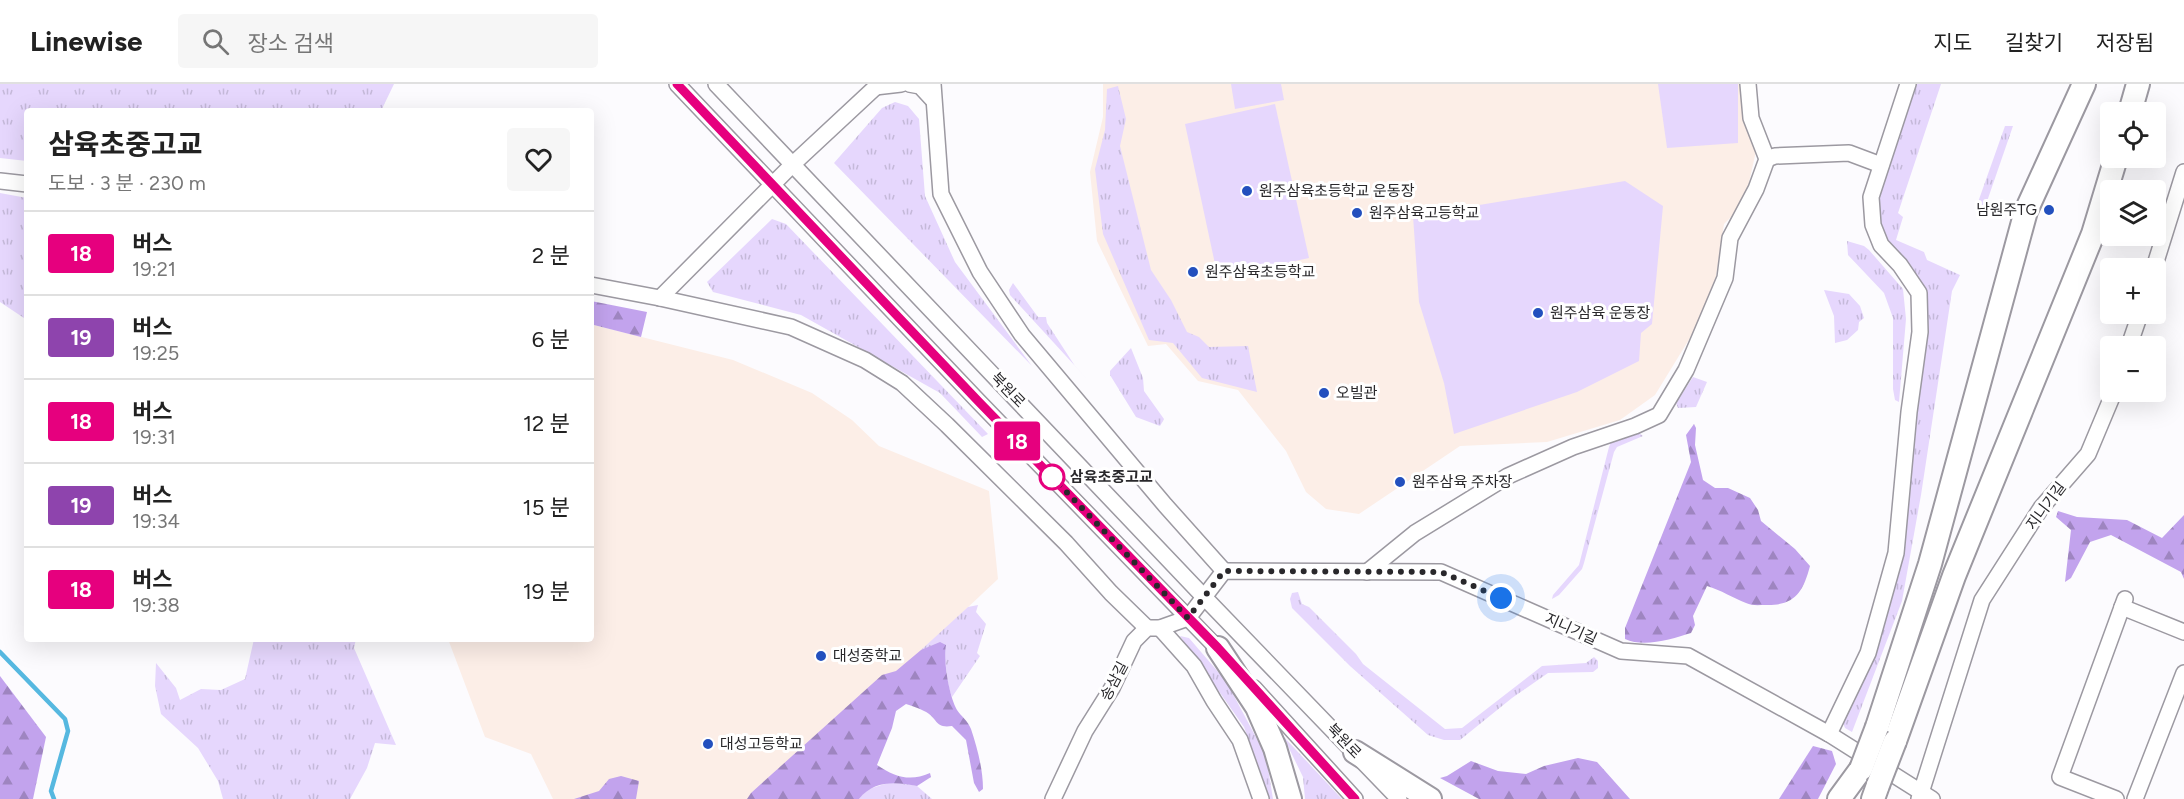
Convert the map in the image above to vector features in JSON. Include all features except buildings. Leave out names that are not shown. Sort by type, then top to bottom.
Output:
[{"type":"highway","points":[[1874,794],[1886,734],[1930,564],[2026,211],[2084,84]]},
{"type":"highway","points":[[2133,102],[2138,84]]},
{"type":"highway","points":[[1839,799],[1886,734],[1954,576],[2093,234],[2113,168]]},
{"type":"highway","points":[[1218,648],[1257,706],[1275,748],[1290,799]]},
{"type":"highway","points":[[1355,752],[1430,799]]},
{"type":"highway","points":[[1851,799],[1861,770]]},
{"type":"street","name":"북원로","points":[[677,84],[1218,648],[1355,799]]},
{"type":"street","name":"북원로","points":[[716,84],[1204,598],[1400,799]]},
{"type":"street","points":[[660,298],[793,164],[877,86],[901,84]]},
{"type":"street","points":[[909,84],[920,86],[933,100]]},
{"type":"street","points":[[933,84],[941,194],[980,272],[1022,335],[1165,505],[1224,571],[1188,618],[1153,628]]},
{"type":"street","points":[[1367,572],[1415,533],[1508,476],[1573,447],[1635,426],[1659,415],[1686,370],[1725,278],[1730,238],[1756,189],[1767,159],[1751,118],[1748,84]]},
{"type":"street","points":[[1829,734],[1868,653],[1896,553],[1909,412],[1920,332],[1918,293],[1900,264],[1881,245],[1873,225],[1870,198],[1908,84]]},
{"type":"street","points":[[1767,159],[1775,156],[1850,153],[1881,165]]},
{"type":"street","points":[[2157,258],[2184,172]]},
{"type":"street","points":[[0,181],[24,184]]},
{"type":"street","points":[[594,286],[791,327],[866,360],[902,383],[1194,666],[1240,740],[1262,799]]},
{"type":"street","name":"지니기길","points":[[1224,571],[1441,572],[1621,651],[1688,656],[1829,734],[1925,797],[1982,600],[2042,508],[2088,454],[2110,402]]},
{"type":"street","points":[[2116,799],[2060,777],[2124,603],[2184,632]]},
{"type":"street","name":"송삼길","points":[[1053,799],[1085,731],[1112,688],[1134,641],[1153,628]]},
{"type":"street","points":[[2135,799],[2184,673]]},
{"type":"shaded area","points":[[1103,84],[1745,84],[1756,151],[1748,187],[1735,213],[1724,224],[1712,302],[1655,395],[1620,420],[1547,442],[1460,446],[1359,514],[1326,509],[1306,492],[1286,451],[1238,390],[1198,381],[1166,344],[1148,346],[1097,241],[1090,172],[1103,117]]},
{"type":"shaded area","points":[[594,325],[733,360],[812,393],[852,420],[879,446],[989,491],[998,579],[764,799],[553,799],[531,754],[485,737],[449,642],[594,642]]},
{"type":"green space","points":[[0,84],[394,84],[382,108],[24,108],[24,161],[0,158]]},
{"type":"green space","points":[[1231,84],[1281,84],[1284,100],[1235,109]]},
{"type":"green space","points":[[1658,84],[1738,84],[1738,143],[1667,148]]},
{"type":"green space","points":[[1917,84],[1941,84],[1898,213],[1903,217],[1896,240],[1924,252],[1927,260],[1960,275],[1952,291],[1921,495],[1902,601],[1852,732],[1845,728],[1843,723],[1879,637],[1902,559],[1925,330],[1924,291],[1887,246],[1876,224],[1876,197]]},
{"type":"green space","points":[[1118,86],[1126,119],[1120,146],[1151,270],[1171,300],[1187,332],[1199,337],[1209,347],[1248,346],[1257,392],[1202,378],[1173,343],[1149,340],[1103,234],[1095,169],[1105,130],[1107,89]]},
{"type":"green space","points":[[895,102],[908,106],[919,119],[925,196],[955,262],[1032,366],[834,163],[882,108]]},
{"type":"green space","name":"원주삼육초등학교 운동장","points":[[1275,104],[1309,258],[1218,278],[1185,124]]},
{"type":"green space","points":[[2005,126],[2013,126],[1983,213],[1978,210],[1977,205]]},
{"type":"green space","name":"원주삼육 운동장","points":[[1625,181],[1663,206],[1652,324],[1641,333],[1639,361],[1577,392],[1454,434],[1444,383],[1419,302],[1413,216]]},
{"type":"green space","points":[[0,193],[24,197],[24,318],[0,302]]},
{"type":"green space","points":[[772,219],[786,224],[988,434],[982,437],[940,393],[801,315],[713,292],[707,282]]},
{"type":"green space","points":[[1847,241],[1864,246],[1869,250],[1903,289],[1906,319],[1899,402],[1895,400],[1893,389],[1893,318],[1884,293],[1848,255]]},
{"type":"green space","points":[[1013,283],[1038,317],[1046,317],[1047,323],[1075,366],[1010,295],[1009,290]]},
{"type":"green space","points":[[1824,290],[1849,294],[1860,306],[1864,318],[1859,322],[1858,330],[1847,340],[1835,343],[1834,316]]},
{"type":"green space","points":[[594,302],[647,312],[641,337],[594,325]]},
{"type":"green space","points":[[1131,348],[1143,378],[1144,391],[1164,419],[1160,426],[1136,417],[1110,375],[1110,371]]},
{"type":"green space","points":[[1693,377],[1707,382],[1696,407],[1678,408],[1676,403]]},
{"type":"green space","points":[[1694,424],[1696,428],[1695,445],[1703,480],[1715,488],[1728,488],[1750,498],[1758,510],[1761,521],[1795,549],[1810,566],[1804,584],[1796,596],[1790,600],[1775,605],[1751,605],[1707,586],[1693,616],[1695,625],[1691,633],[1658,642],[1633,642],[1625,639],[1625,628],[1691,462],[1686,435]]},
{"type":"green space","points":[[1638,432],[1643,436],[1617,447],[1614,452],[1582,569],[1559,595],[1552,599],[1579,565],[1611,442]]},
{"type":"green space","points":[[2058,511],[2077,517],[2127,520],[2162,538],[2184,515],[2184,579],[2181,572],[2111,535],[2090,542],[2071,578],[2065,582],[2071,530],[2056,517]]},
{"type":"green space","points":[[1298,592],[1302,604],[1309,607],[1363,664],[1445,729],[1462,728],[1542,666],[1586,663],[1594,657],[1598,661],[1598,668],[1593,672],[1548,673],[1512,698],[1460,740],[1444,740],[1428,735],[1350,666],[1292,608],[1290,599],[1292,593]]},
{"type":"green space","points":[[978,605],[976,612],[986,624],[977,653],[980,656],[952,697],[944,656],[921,650],[968,607]]},
{"type":"green space","points":[[1180,636],[1189,638],[1226,681],[1266,756],[1273,799],[1267,799],[1265,784],[1244,727]]},
{"type":"green space","points":[[253,642],[355,642],[354,648],[396,745],[375,743],[367,768],[350,799],[223,799],[218,781],[198,748],[161,714],[155,686],[156,663],[176,688],[180,700],[201,689],[221,690],[245,679]]},
{"type":"green space","points":[[940,642],[946,645],[946,668],[954,704],[970,726],[975,743],[981,766],[983,789],[979,792],[974,783],[966,740],[952,726],[942,726],[928,713],[906,704],[896,711],[892,728],[877,765],[890,773],[909,778],[930,773],[931,777],[917,786],[893,783],[878,785],[859,799],[747,799],[882,675],[896,671],[921,650]]},
{"type":"green space","points":[[0,676],[46,737],[33,799],[0,799]]},
{"type":"green space","points":[[1283,736],[1342,799],[1305,799],[1303,777]]},
{"type":"green space","points":[[1813,746],[1832,751],[1836,764],[1818,799],[1779,799]]},
{"type":"green space","points":[[1578,758],[1597,762],[1630,799],[1479,799],[1440,778],[1471,761],[1498,771],[1526,774],[1544,766]]},
{"type":"green space","points":[[621,776],[639,781],[636,799],[574,799],[599,791],[609,779]]},
{"type":"green space","points":[[894,781],[917,786],[932,799],[859,799],[866,790]]},
{"type":"waterway","points":[[0,652],[65,719],[68,731],[51,791],[54,799]]},
{"type":"bus line","name":"18","points":[[677,84],[979,402],[1203,632],[1355,799]]},
{"type":"place","name":"원주삼육초등학교 운동장","points":[[1247,191]]},
{"type":"place","name":"남원주TG","points":[[2049,210]]},
{"type":"place","name":"원주삼육고등학교","points":[[1357,213]]},
{"type":"place","name":"원주삼육초등학교","points":[[1193,272]]},
{"type":"place","name":"원주삼육 운동장","points":[[1538,313]]},
{"type":"place","name":"오빌관","points":[[1324,393]]},
{"type":"place","name":"삼육초중고교","points":[[1052,477]]},
{"type":"place","name":"원주삼육 주차장","points":[[1400,482]]},
{"type":"place","name":"대성중학교","points":[[821,656]]},
{"type":"place","name":"대성고등학교","points":[[708,744]]},
{"type":"route","points":[[1052,477],[1188,618],[1224,571],[1441,572],[1501,598]]}]
